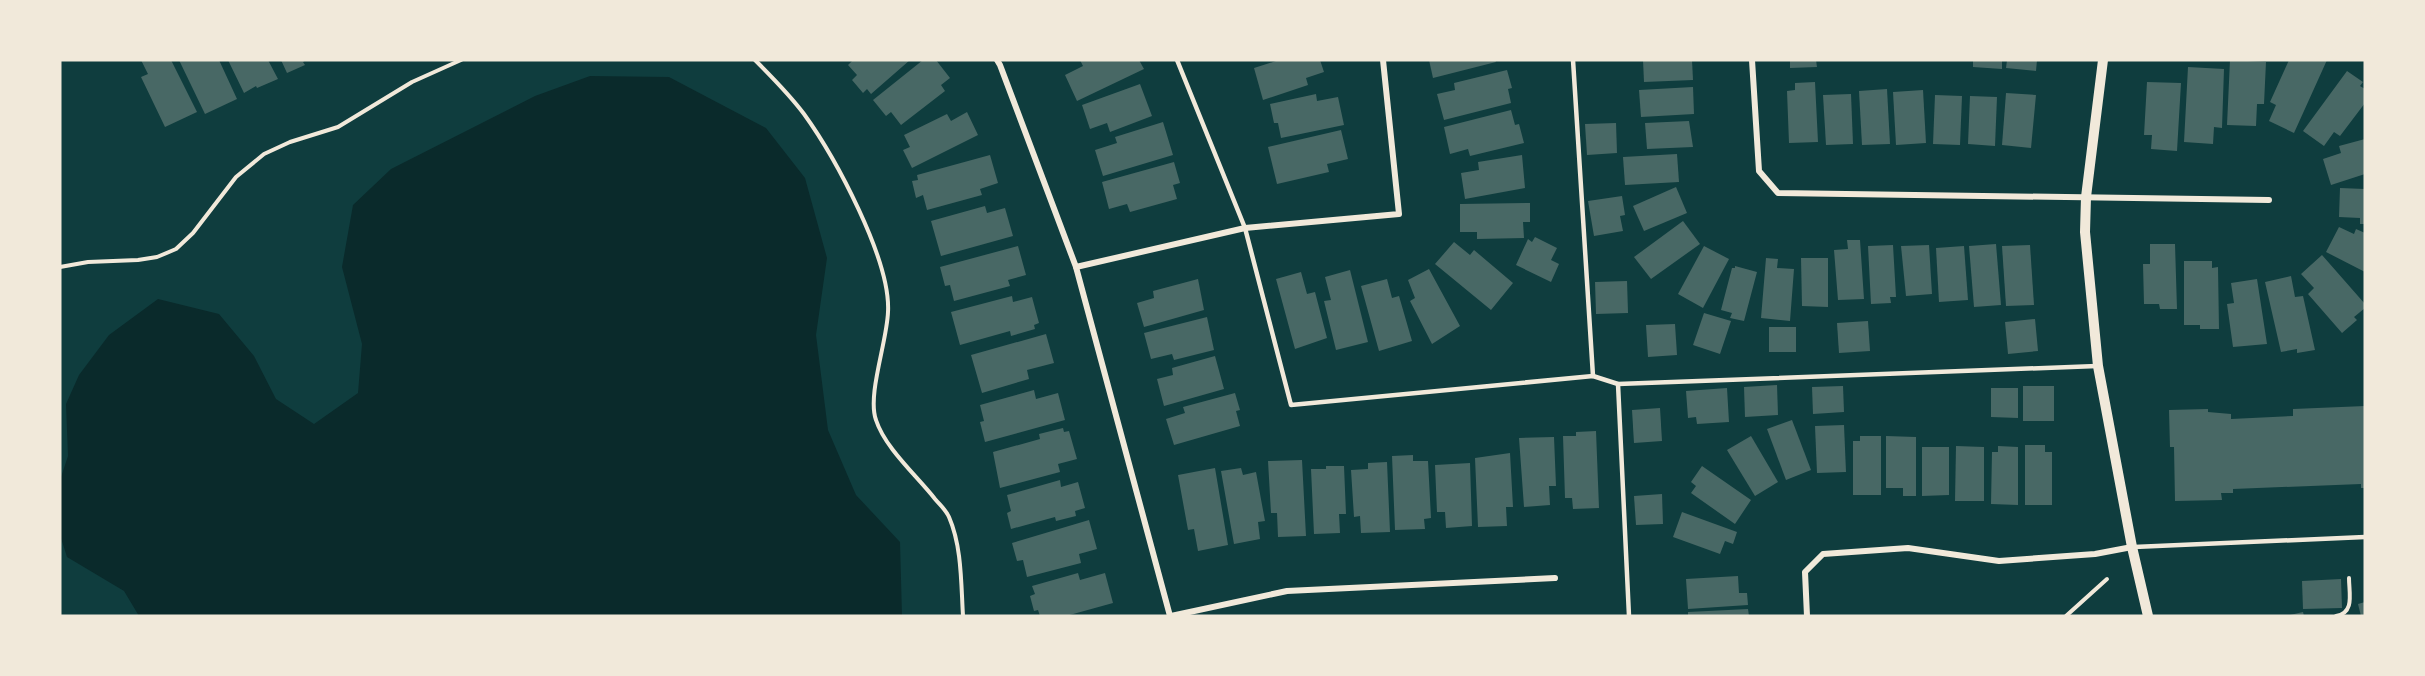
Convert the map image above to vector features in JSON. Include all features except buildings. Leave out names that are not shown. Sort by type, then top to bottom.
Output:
[{"type":"street","points":[[997,60],[1076,267],[1171,616],[1287,591],[1555,578]]},
{"type":"street","points":[[1076,267],[1245,228],[1399,214],[1383,60]]},
{"type":"street","points":[[1752,60],[1759,171],[1778,194],[2269,200]]},
{"type":"street","points":[[2103,60],[2086,198],[2085,232],[2098,366],[2132,547],[2148,616]]},
{"type":"street","points":[[1807,616],[1805,572],[1822,554],[1908,548],[1999,561],[2095,554],[2132,547]]},
{"type":"lane","points":[[1178,60],[1245,228],[1291,405],[1593,376],[1618,384],[2098,366]]},
{"type":"lane","points":[[1573,60],[1593,376]]},
{"type":"lane","points":[[1618,384],[1629,616]]},
{"type":"lane","points":[[2132,547],[2365,537]]},
{"type":"path","points":[[60,267],[88,262],[138,260],[157,257],[177,249],[193,233],[236,177],[264,154],[290,142],[338,127],[412,82],[461,60]]},
{"type":"path","points":[[755,60],[796,104],[818,135],[850,196],[884,271],[889,309],[886,338],[874,392],[874,415],[881,432],[948,515],[960,566],[963,616]]},
{"type":"path","points":[[2336,616],[2341,616],[2348,611],[2349,578]]},
{"type":"path","points":[[2066,616],[2107,579]]},
{"type":"water","points":[[590,76],[669,77],[766,128],[805,178],[827,258],[816,335],[828,430],[856,495],[900,542],[902,616],[139,616],[124,591],[67,557],[60,535],[60,480],[68,456],[66,404],[79,375],[109,335],[158,299],[219,314],[254,356],[276,399],[314,424],[358,393],[362,344],[342,267],[353,205],[391,169],[535,96]]}]
